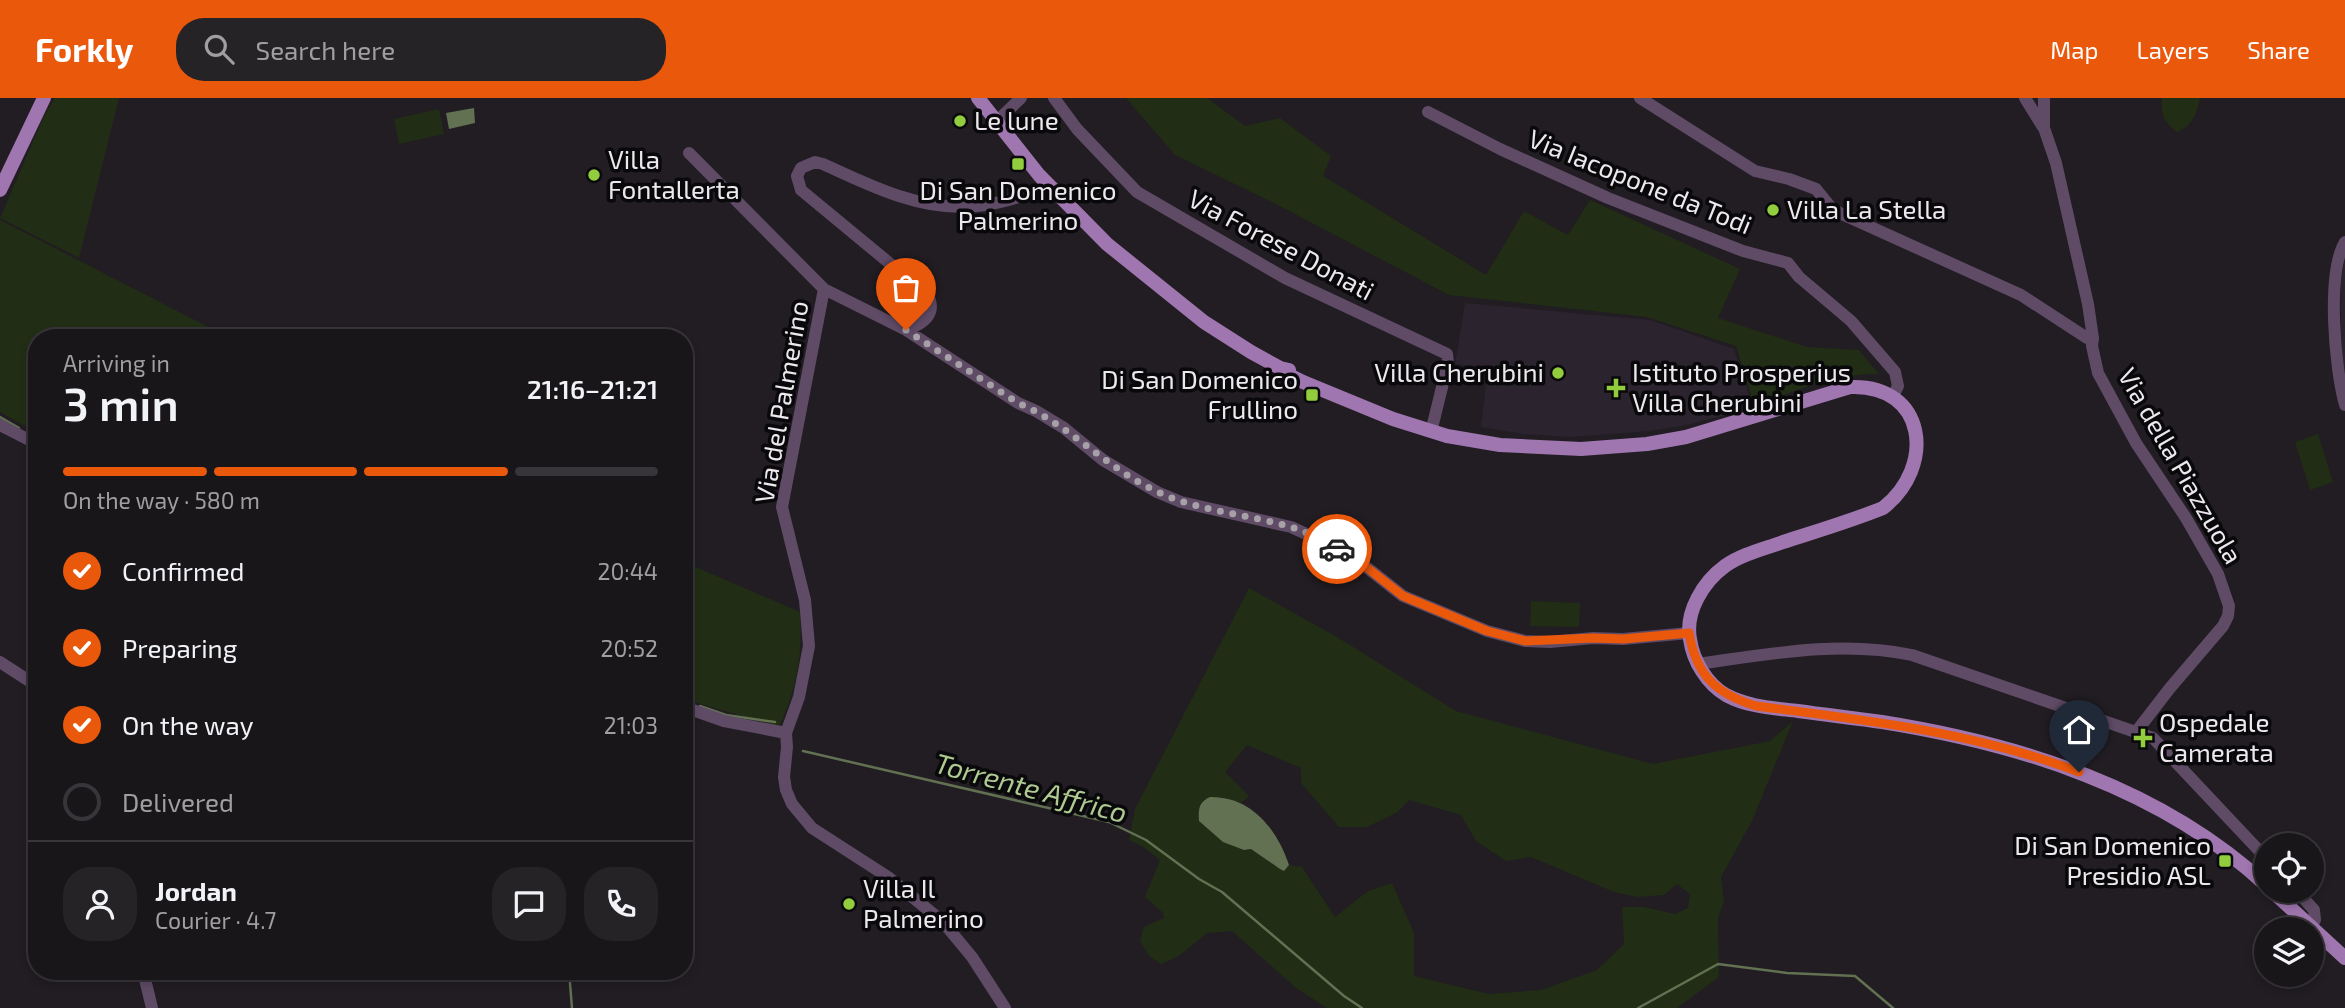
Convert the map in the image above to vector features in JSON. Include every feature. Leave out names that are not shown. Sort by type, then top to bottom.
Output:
[{"type":"main road","points":[[0,190],[44,98]]},
{"type":"main road","points":[[978,98],[1006,134],[1007,142],[1021,153],[1050,187],[1107,244],[1204,322],[1284,373],[1431,432],[1500,445],[1544,449],[1604,448],[1647,444],[1715,430],[1850,387],[1872,389],[1892,398],[1910,415],[1916,430],[1917,450],[1906,485],[1897,497],[1883,508],[1754,552],[1726,566],[1710,580],[1698,597],[1692,612],[1689,633],[1691,649],[1710,681],[1724,694],[1756,706],[1936,731],[2056,763],[2145,801],[2198,832],[2254,876]]},
{"type":"main road","points":[[2285,903],[2301,917]]},
{"type":"main road","points":[[2324,938],[2345,958]]},
{"type":"street","points":[[996,122],[1021,98]]},
{"type":"street","name":"Via Forese Donati","points":[[1054,98],[1077,129],[1137,192],[1285,278],[1447,354],[1448,363],[1431,432]]},
{"type":"street","points":[[1640,98],[1755,171],[1816,189],[1833,210],[2021,295],[2087,338],[2093,338]]},
{"type":"street","points":[[2025,98],[2044,128]]},
{"type":"street","name":"Via della Piazzuola","points":[[2044,98],[2044,128],[2056,163],[2088,304],[2098,373],[2136,443],[2192,529],[2218,574],[2227,596],[2228,616],[2223,626],[2136,732]]},
{"type":"street","name":"Via Iacopone da Todi","points":[[1428,112],[1500,149],[1608,198],[1743,251],[1788,263],[1799,277],[1851,321],[1895,372],[1898,386],[1892,398]]},
{"type":"street","points":[[689,152],[824,289],[906,330],[1018,403],[1064,428],[1103,460],[1157,492],[1181,502],[1290,527],[1324,542],[1365,566],[1403,596],[1487,631],[1525,641],[1550,642],[1689,633]]},
{"type":"street","points":[[906,330],[918,326],[929,316],[932,310],[928,295],[801,190],[797,176],[801,168],[815,162],[823,164],[894,196],[945,206],[968,207],[1022,196],[1050,187]]},
{"type":"street","points":[[1022,196],[1039,175]]},
{"type":"street","points":[[2345,242],[2338,257],[2335,292],[2337,356],[2345,405]]},
{"type":"street","name":"Via del Palmerino","points":[[824,289],[782,507],[805,600],[809,646],[801,688],[786,733],[786,790],[800,816],[812,828],[888,877],[943,922],[972,957],[1005,1008]]},
{"type":"street","points":[[0,425],[28,439]]},
{"type":"street","points":[[1698,664],[1836,647],[1912,655],[2153,738],[2254,845]]},
{"type":"street","points":[[0,662],[28,680]]},
{"type":"street","points":[[2153,709],[2153,738]]},
{"type":"street","points":[[693,710],[724,721],[786,733]]},
{"type":"street","points":[[145,980],[152,1008]]},
{"type":"shaded area","points":[[55,98],[119,98],[79,258],[0,218],[44,116]]},
{"type":"shaded area","points":[[1126,98],[1207,98],[1245,126],[1280,118],[1331,156],[1323,176],[1486,275],[1524,211],[1568,235],[1590,200],[1740,269],[1718,318],[1807,347],[1859,350],[1879,374],[1831,380],[1754,406],[1736,346],[1647,317],[1449,295],[1274,203],[1175,155]]},
{"type":"shaded area","points":[[2162,98],[2200,98],[2193,119],[2177,132],[2164,118]]},
{"type":"shaded area","points":[[474,108],[475,123],[449,129],[446,113]]},
{"type":"shaded area","points":[[439,109],[444,134],[399,144],[394,119]]},
{"type":"shaded area","points":[[0,220],[212,329],[28,329],[28,428],[0,412]]},
{"type":"shaded area","points":[[2345,258],[2345,392],[2341,365],[2341,280]]},
{"type":"shaded area","name":"Istituto Prosperius Villa Cherubini","points":[[1465,303],[1650,320],[1734,349],[1753,408],[1686,425],[1649,431],[1571,437],[1523,434],[1481,427],[1488,369],[1455,364]]},
{"type":"shaded area","points":[[2318,434],[2333,482],[2310,490],[2295,442]]},
{"type":"shaded area","points":[[693,566],[800,612],[801,643],[797,671],[779,727],[693,702]]},
{"type":"shaded area","points":[[1249,588],[1337,637],[1456,711],[1653,764],[1770,741],[1793,721],[1752,821],[1721,877],[1724,901],[1718,918],[1719,977],[1677,1008],[1327,1008],[1296,988],[1232,931],[1207,933],[1179,956],[1161,964],[1149,956],[1140,941],[1144,927],[1164,918],[1163,913],[1145,897],[1160,860],[1129,840],[1135,809]],"holes":[[[1247,745],[1301,768],[1301,783],[1339,827],[1367,827],[1398,812],[1409,800],[1461,815],[1476,841],[1506,861],[1531,857],[1614,892],[1637,897],[1664,895],[1677,884],[1690,894],[1688,908],[1675,914],[1644,907],[1622,907],[1624,944],[1597,970],[1541,990],[1489,994],[1414,976],[1414,933],[1392,883],[1368,891],[1335,917],[1302,867],[1289,865],[1284,871],[1251,849],[1244,850],[1203,800],[1217,797],[1241,803],[1249,796],[1225,772]]]},
{"type":"shaded area","points":[[1531,601],[1580,603],[1579,627],[1530,626]]},
{"type":"shaded area","points":[[1210,797],[1238,802],[1270,827],[1289,865],[1284,871],[1251,849],[1244,850],[1223,842],[1199,821],[1200,806]]},
{"type":"waterway","name":"Torrente Affrico","points":[[0,417],[19,428]]},
{"type":"waterway","name":"Torrente Affrico","points":[[700,706],[726,715],[775,722]]},
{"type":"waterway","name":"Torrente Affrico","points":[[803,751],[1109,822],[1146,840],[1199,879],[1222,892],[1344,996],[1362,1008]]},
{"type":"waterway","name":"Torrente Affrico","points":[[1638,1008],[1718,964],[1787,973],[1855,976],[1893,1008]]},
{"type":"waterway","points":[[570,980],[572,1008]]},
{"type":"way so far","points":[[906,330],[1018,403],[1064,428],[1103,460],[1157,492],[1181,502],[1290,527],[1337,549]]},
{"type":"place","name":"Le lune","points":[[960,121]]},
{"type":"place","name":"Di San Domenico Palmerino","points":[[1018,164]]},
{"type":"place","name":"Villa Fontallerta","points":[[594,175]]},
{"type":"place","name":"Villa La Stella","points":[[1773,210]]},
{"type":"place","name":"Villa Cherubini","points":[[1558,373]]},
{"type":"place","name":"Istituto Prosperius Villa Cherubini","points":[[1616,388]]},
{"type":"place","name":"Di San Domenico Frullino","points":[[1312,395]]},
{"type":"place","name":"Ospedale Camerata","points":[[2143,738]]},
{"type":"place","name":"Di San Domenico Presidio ASL","points":[[2225,861]]},
{"type":"place","name":"Villa Il Palmerino","points":[[849,904]]},
{"type":"route","points":[[1337,549],[1365,566],[1403,596],[1487,631],[1525,641],[1550,642],[1689,633],[1691,649],[1710,681],[1724,694],[1738,701],[1756,706],[1936,731],[1995,745],[2079,772]]}]
